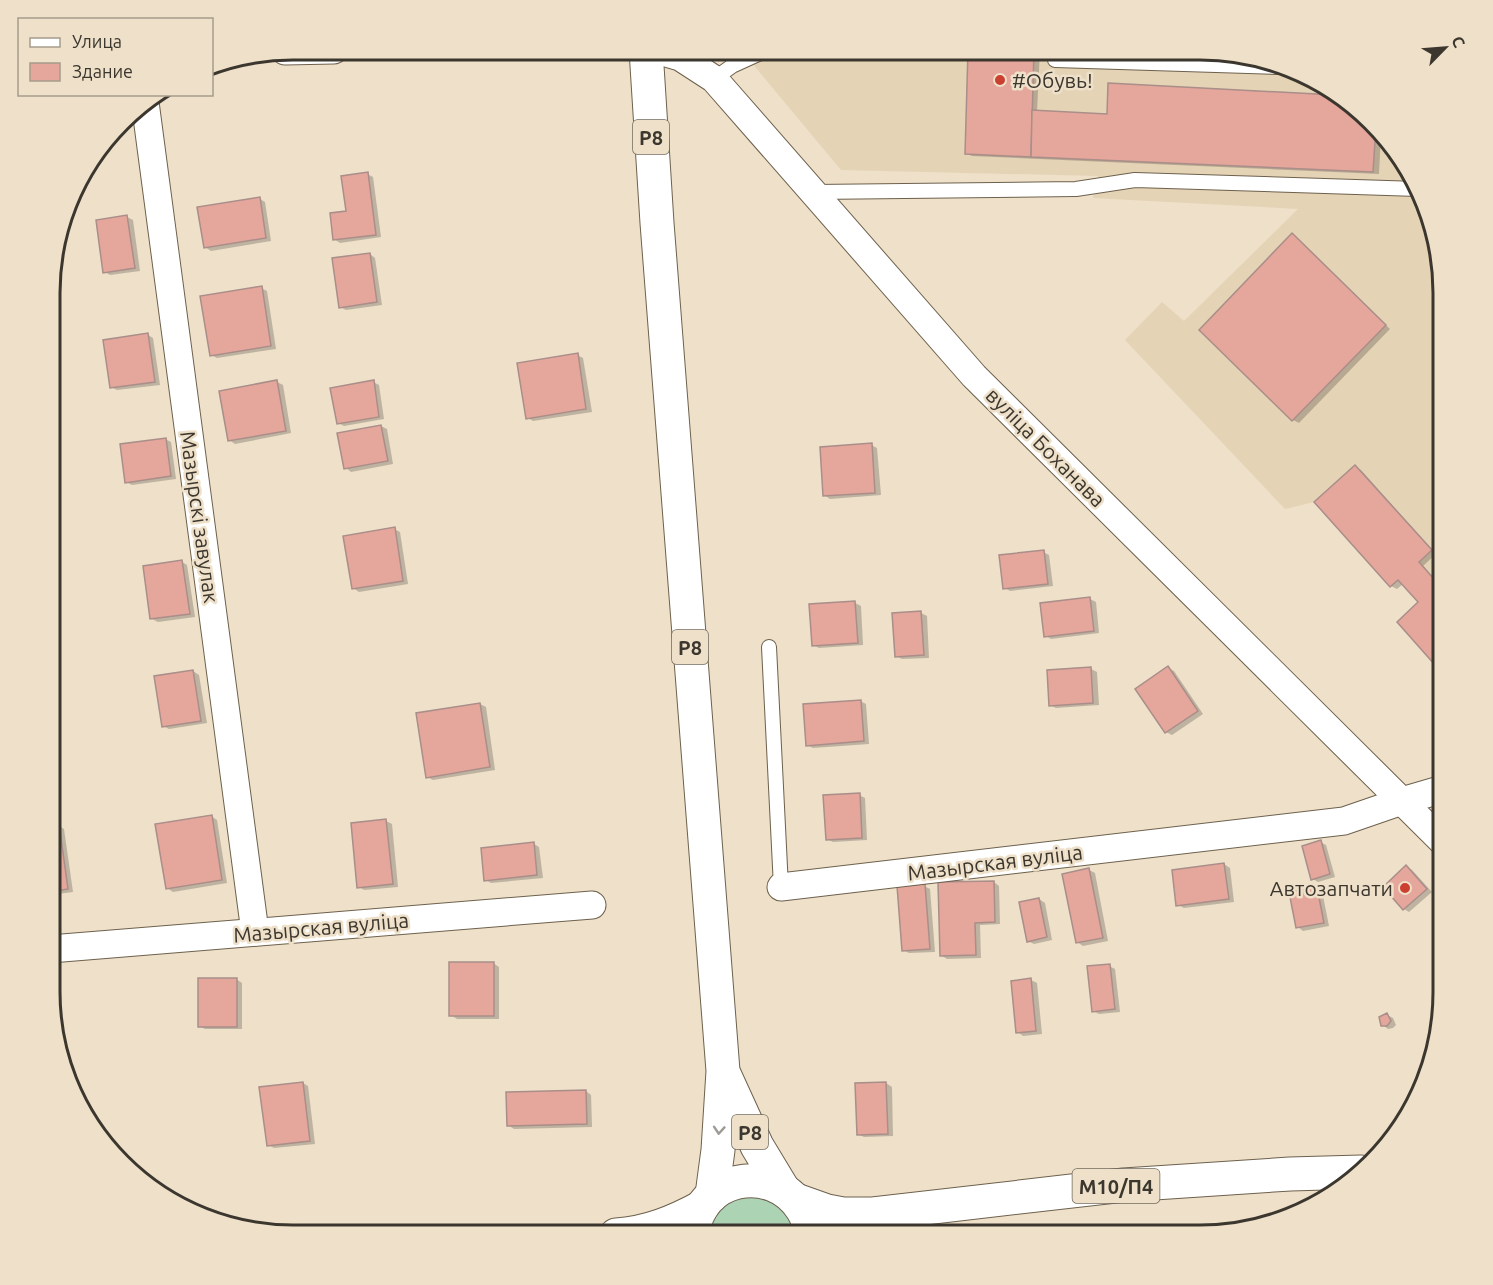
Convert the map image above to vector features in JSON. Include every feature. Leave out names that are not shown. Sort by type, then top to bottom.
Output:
[{"type":"main road","name":"Р8","points":[[647,60],[657,224],[723,1071],[702,1212]]},
{"type":"main road","name":"Р8","points":[[723,1071],[757,1146],[790,1195]]},
{"type":"main road","name":"М10/П4","points":[[702,1212],[724,1186],[739,1182],[762,1181],[827,1211],[843,1214],[873,1214],[1124,1185],[1348,1172]]},
{"type":"main road","points":[[790,1195],[806,1215],[808,1225]]},
{"type":"main road","points":[[666,1225],[702,1212]]},
{"type":"main road","name":"М10/П4","points":[[857,1225],[873,1214]]},
{"type":"street","name":"вуліца Боханава","points":[[685,60],[714,79],[974,376],[1433,832]]},
{"type":"street","name":"Мазырскі завулак","points":[[146,112],[255,932]]},
{"type":"street","name":"Мазырская вуліца","points":[[781,887],[1344,821],[1433,792]]},
{"type":"street","name":"Мазырская вуліца","points":[[60,949],[592,905]]},
{"type":"lane","points":[[714,79],[745,60]]},
{"type":"lane","points":[[1054,60],[1253,66]]},
{"type":"lane","points":[[814,192],[1076,189],[1136,180],[1408,189]]},
{"type":"lane","name":"Мазырская вуліца","points":[[769,647],[781,887]]},
{"type":"shaded area","points":[[749,60],[1215,60],[1245,64],[1275,72],[1303,84],[1342,108],[1365,128],[1394,164],[1421,218],[1429,248],[1433,278],[1433,663],[1397,622],[1418,602],[1399,580],[1390,587],[1314,502],[1285,509],[1125,340],[1162,302],[1184,321],[1298,209],[1093,198],[1098,176],[841,170]]},
{"type":"green space","points":[[743,1193],[764,1197],[784,1209],[792,1225],[711,1225],[719,1206]]},
{"type":"building","name":"#Обувь!","points":[[968,60],[1034,60],[1031,157],[965,154]]},
{"type":"building","points":[[1108,83],[1321,94],[1354,118],[1375,139],[1373,172],[1031,157],[1032,110],[1107,114]]},
{"type":"building","points":[[368,172],[376,235],[333,240],[330,213],[346,211],[341,176]]},
{"type":"building","points":[[260,197],[266,238],[204,248],[197,207]]},
{"type":"building","points":[[127,215],[135,268],[103,273],[96,220]]},
{"type":"building","points":[[1292,233],[1386,325],[1292,421],[1199,330]]},
{"type":"building","points":[[370,253],[377,302],[339,308],[332,258]]},
{"type":"building","points":[[262,286],[271,346],[210,356],[200,296]]},
{"type":"building","points":[[148,333],[155,382],[110,388],[103,340]]},
{"type":"building","points":[[578,353],[586,409],[526,419],[517,363]]},
{"type":"building","points":[[277,380],[286,431],[228,441],[219,391]]},
{"type":"building","points":[[374,380],[379,417],[337,424],[330,388]]},
{"type":"building","points":[[381,425],[388,461],[344,469],[337,433]]},
{"type":"building","points":[[166,438],[171,476],[125,483],[120,444]]},
{"type":"building","points":[[872,443],[875,493],[823,496],[820,447]]},
{"type":"building","points":[[1355,465],[1432,550],[1419,562],[1433,578],[1433,663],[1397,622],[1418,602],[1398,580],[1390,587],[1314,502]]},
{"type":"building","points":[[395,527],[403,581],[352,589],[343,536]]},
{"type":"building","points":[[1044,550],[1048,584],[1003,589],[999,555]]},
{"type":"building","points":[[182,560],[190,614],[150,619],[143,566]]},
{"type":"building","points":[[1090,597],[1094,631],[1044,637],[1040,603]]},
{"type":"building","points":[[855,601],[858,643],[812,646],[809,604]]},
{"type":"building","points":[[921,611],[924,655],[895,657],[892,613]]},
{"type":"building","points":[[1168,666],[1198,711],[1165,733],[1135,689]]},
{"type":"building","points":[[1091,667],[1093,703],[1049,706],[1047,670]]},
{"type":"building","points":[[193,670],[201,721],[162,727],[154,676]]},
{"type":"building","points":[[861,700],[864,741],[806,746],[803,704]]},
{"type":"building","points":[[480,703],[490,767],[426,778],[416,713]]},
{"type":"building","points":[[860,793],[862,838],[826,840],[823,795]]},
{"type":"building","points":[[212,815],[222,880],[166,889],[155,824]]},
{"type":"building","points":[[386,819],[393,884],[357,888],[351,823]]},
{"type":"building","points":[[60,831],[68,889],[60,890]]},
{"type":"building","points":[[1321,840],[1330,874],[1311,880],[1302,846]]},
{"type":"building","points":[[534,842],[537,875],[484,881],[481,848]]},
{"type":"building","points":[[1224,863],[1229,899],[1176,906],[1172,870]]},
{"type":"building","name":"Автозапчати","points":[[1406,865],[1427,889],[1403,910],[1383,887]]},
{"type":"building","points":[[1089,868],[1103,938],[1076,943],[1062,874]]},
{"type":"building","points":[[994,881],[995,922],[975,923],[976,955],[940,956],[938,882]]},
{"type":"building","points":[[925,884],[930,949],[902,951],[897,886]]},
{"type":"building","points":[[1317,887],[1324,923],[1296,928],[1289,892]]},
{"type":"building","points":[[1039,898],[1047,937],[1027,942],[1019,902]]},
{"type":"building","points":[[449,962],[494,962],[494,1016],[449,1016]]},
{"type":"building","points":[[1110,964],[1115,1009],[1092,1012],[1087,966]]},
{"type":"building","points":[[198,978],[237,978],[237,1027],[198,1027]]},
{"type":"building","points":[[1031,978],[1036,1031],[1016,1033],[1011,981]]},
{"type":"building","points":[[1387,1013],[1391,1021],[1387,1026],[1381,1026],[1379,1017]]},
{"type":"building","points":[[303,1082],[310,1141],[267,1146],[259,1087]]},
{"type":"building","points":[[886,1082],[888,1134],[857,1135],[855,1083]]},
{"type":"building","points":[[586,1090],[587,1124],[507,1126],[506,1092]]},
{"type":"place","name":"#Обувь!","points":[[1000,80]]},
{"type":"place","name":"Автозапчати","points":[[1405,888]]}]
